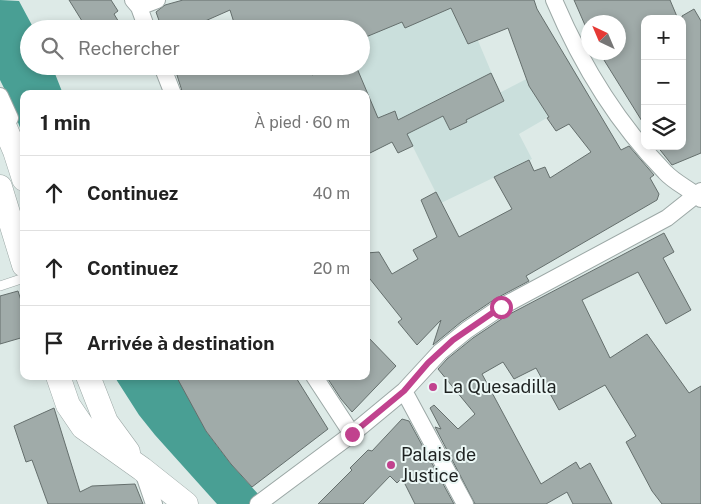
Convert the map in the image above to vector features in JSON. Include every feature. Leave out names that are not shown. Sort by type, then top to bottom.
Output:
[{"type":"street","points":[[143,20],[136,3],[157,0]]},
{"type":"street","points":[[264,499],[352,434],[404,391],[447,346],[484,318],[667,218],[699,195],[665,172],[630,132],[606,100],[574,46],[554,0]]},
{"type":"street","points":[[166,75],[171,90]]},
{"type":"street","points":[[0,96],[10,118],[2,121],[20,168]]},
{"type":"street","points":[[0,187],[20,252]]},
{"type":"street","points":[[59,380],[68,405],[83,427],[142,469],[186,504]]},
{"type":"street","points":[[89,380],[100,411],[106,422],[142,469],[154,504]]},
{"type":"street","points":[[317,380],[352,434]]},
{"type":"street","points":[[404,391],[465,504]]},
{"type":"lane","points":[[0,286],[20,279]]},
{"type":"shaded area","points":[[277,0],[462,0],[474,31],[535,3],[537,9],[476,36],[498,88],[472,102],[474,106],[567,58],[588,94],[519,134],[532,159],[441,203],[407,135],[370,153],[370,90],[348,90],[280,75],[370,75],[370,20],[335,20]]},
{"type":"water","points":[[0,0],[19,1],[29,20],[20,20],[20,75],[56,75],[61,90],[20,90],[20,128],[0,80]]},
{"type":"water","points":[[117,380],[179,380],[206,431],[231,464],[267,504],[217,504],[139,415]]},
{"type":"building","points":[[69,0],[111,0],[118,11],[114,14],[118,20],[81,20]]},
{"type":"building","points":[[183,0],[534,0],[537,9],[621,150],[629,146],[654,175],[650,178],[659,194],[657,200],[526,276],[529,281],[495,299],[461,322],[433,345],[441,320],[417,345],[398,322],[402,319],[370,279],[370,253],[379,252],[392,274],[418,259],[413,250],[437,237],[421,200],[436,192],[459,237],[512,209],[494,177],[529,160],[534,171],[545,167],[550,178],[591,152],[569,124],[556,131],[547,118],[549,117],[529,86],[508,28],[468,44],[451,8],[405,28],[402,22],[370,35],[370,20],[233,20],[230,10],[207,20],[159,20],[156,12],[165,5]]},
{"type":"building","points":[[574,0],[670,0],[676,15],[641,15],[641,120],[604,60],[626,60],[626,15],[581,16]]},
{"type":"building","points":[[694,9],[701,21],[701,153],[672,165],[660,150],[686,150],[686,15],[684,15]]},
{"type":"building","points":[[491,73],[504,101],[450,130],[443,116],[407,134],[413,146],[398,153],[392,142],[370,153],[370,99],[378,118],[395,111],[398,120]]},
{"type":"building","points":[[177,75],[360,75],[366,90],[182,90]]},
{"type":"building","points":[[664,233],[674,252],[663,258],[691,310],[666,324],[638,272],[582,300],[610,358],[647,334],[689,393],[701,386],[701,504],[662,504],[652,491],[626,442],[636,436],[605,385],[559,410],[536,368],[514,379],[503,362],[482,374],[541,484],[576,462],[580,469],[590,463],[612,504],[573,504],[567,492],[546,504],[475,504],[435,427],[441,429],[430,408],[434,405],[458,429],[475,414],[438,369],[447,359],[473,338],[506,316]]},
{"type":"building","points":[[18,291],[20,297],[20,338],[0,344],[0,296]]},
{"type":"building","points":[[370,339],[396,366],[352,412],[329,380],[370,380]]},
{"type":"building","points":[[178,380],[297,380],[328,429],[252,487],[231,464],[206,431]]},
{"type":"building","points":[[54,408],[80,492],[92,486],[135,484],[143,504],[48,504],[32,460],[26,462],[14,426]]},
{"type":"building","name":"Palais de Justice","points":[[402,419],[409,421],[454,504],[415,504],[402,478],[397,483],[390,476],[363,504],[318,504],[352,470],[350,468],[368,450],[372,451]]},
{"type":"place","name":"La Quesadilla","points":[[433,387]]},
{"type":"place","name":"Palais de Justice","points":[[391,465]]},
{"type":"route","points":[[352,434],[404,391],[428,363],[453,340],[501,307]]}]
